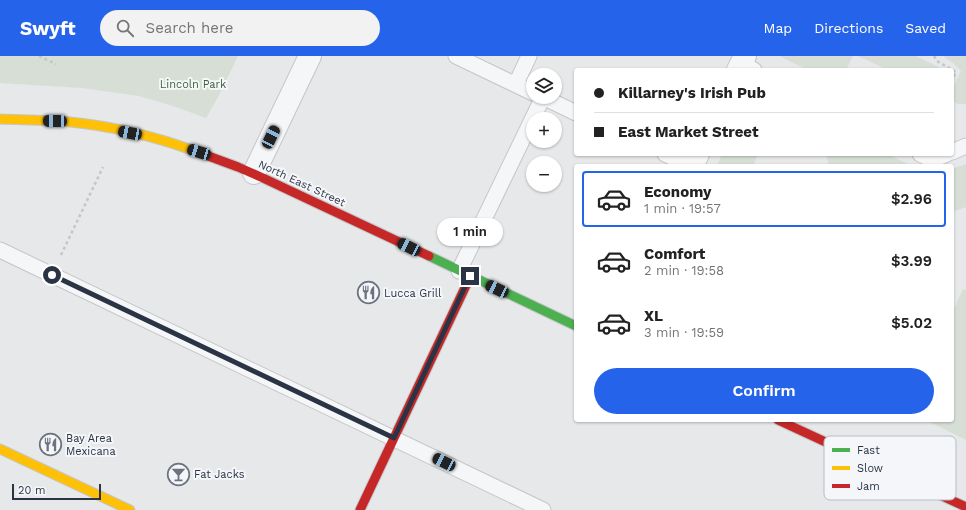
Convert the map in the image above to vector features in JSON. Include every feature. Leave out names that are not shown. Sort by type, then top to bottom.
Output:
[{"type":"main road","name":"North East Street","points":[[0,119],[55,121],[89,125],[161,140],[212,156],[254,173],[574,325]]},
{"type":"main road","points":[[360,510],[394,438],[465,274]]},
{"type":"main road","points":[[782,422],[824,442]]},
{"type":"main road","points":[[0,449],[130,510]]},
{"type":"main road","points":[[944,500],[956,506]]},
{"type":"street","points":[[254,173],[310,56]]},
{"type":"lane","points":[[456,56],[526,89]]},
{"type":"lane","points":[[516,84],[529,56]]},
{"type":"lane","points":[[465,274],[540,104]]},
{"type":"lane","points":[[558,104],[574,111]]},
{"type":"lane","points":[[954,151],[966,146]]},
{"type":"lane","points":[[670,156],[688,164]]},
{"type":"lane","points":[[924,156],[932,160],[942,156]]},
{"type":"lane","points":[[0,250],[544,510]]},
{"type":"path","points":[[39,56],[56,64]]},
{"type":"path","points":[[934,56],[937,61],[949,68]]},
{"type":"path","points":[[52,275],[103,167]]},
{"type":"green space","name":"Lincoln Park","points":[[0,56],[238,56],[206,118],[139,96],[82,88],[0,83]]},
{"type":"green space","points":[[853,56],[847,68],[804,68],[781,57]]},
{"type":"green space","points":[[858,56],[916,56],[941,68],[884,68]]},
{"type":"green space","points":[[966,56],[966,104],[958,104],[954,102],[954,86],[961,71],[944,57]]},
{"type":"green space","points":[[721,156],[757,156],[754,164],[718,164]]},
{"type":"green space","points":[[826,156],[891,156],[908,164],[828,164]]},
{"type":"green space","points":[[966,164],[966,207],[954,211],[954,168]]},
{"type":"green space","points":[[963,289],[966,290],[966,440],[930,422],[954,422],[954,309]]},
{"type":"traffic: fast","points":[[429,256],[574,325]]},
{"type":"traffic: slow","points":[[0,119],[61,121],[101,126],[147,136],[192,150]]},
{"type":"traffic: slow","points":[[0,449],[130,510]]},
{"type":"traffic: jam","points":[[192,150],[263,178],[429,256]]},
{"type":"traffic: jam","points":[[360,510],[470,277]]},
{"type":"traffic: jam","points":[[782,422],[824,441]]},
{"type":"traffic: jam","points":[[951,500],[966,507]]},
{"type":"place","name":"Lucca Grill","points":[[369,293]]},
{"type":"place","name":"Bay Area Mexicana","points":[[51,444]]},
{"type":"place","name":"Fat Jacks","points":[[178,474]]},
{"type":"route","points":[[52,275],[394,438],[470,276]]}]
